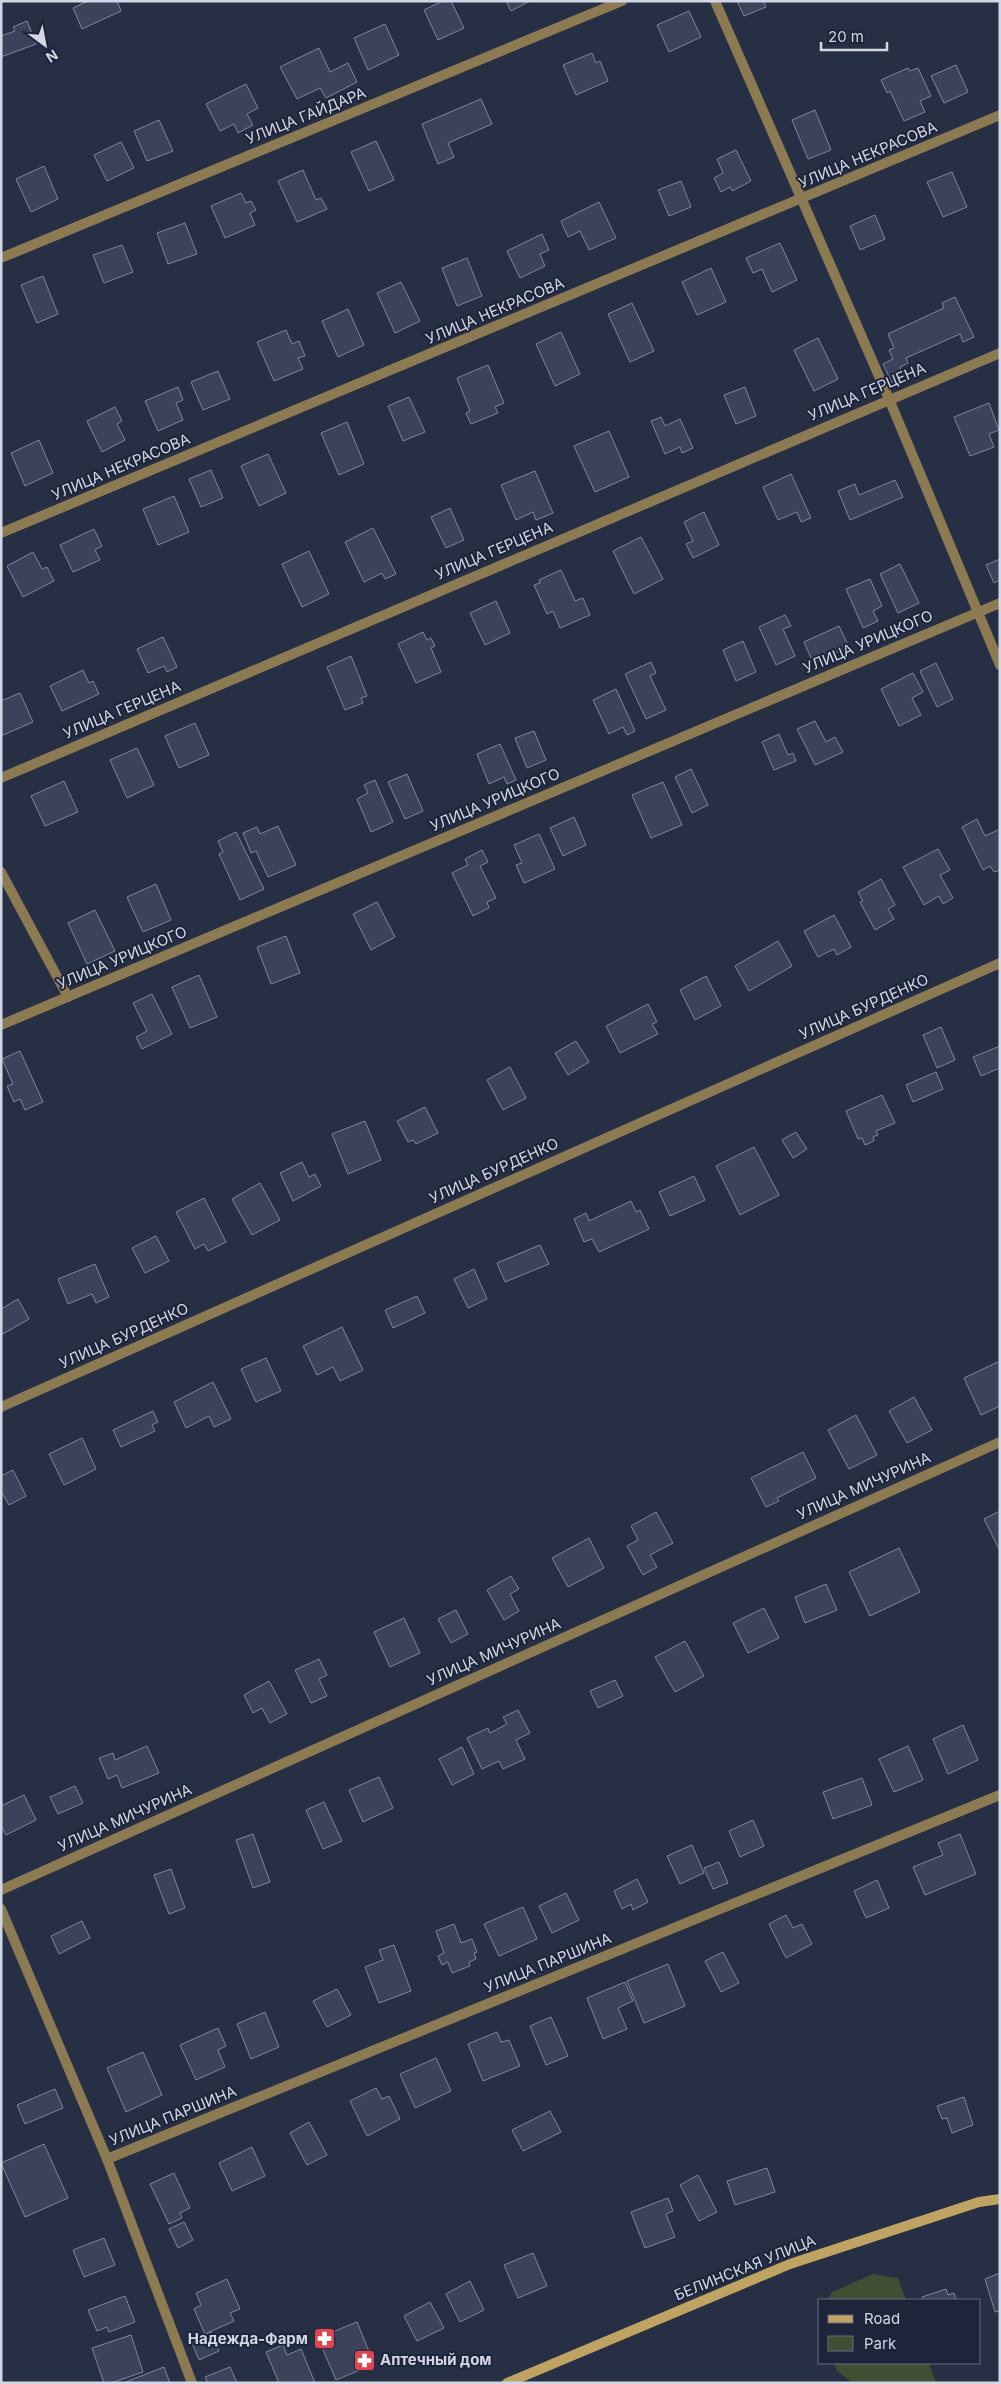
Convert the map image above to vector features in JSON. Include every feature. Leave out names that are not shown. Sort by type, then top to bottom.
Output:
[{"type":"main road","name":"БЕЛИНСКАЯ УЛИЦА","points":[[508,2383],[790,2264],[978,2202],[1000,2199]]},
{"type":"street","name":"УЛИЦА ГАЙДАРА","points":[[1,258],[622,1]]},
{"type":"street","points":[[715,1],[889,399],[1000,665]]},
{"type":"street","name":"УЛИЦА НЕКРАСОВА","points":[[1,533],[801,200],[1000,115]]},
{"type":"street","name":"УЛИЦА ГЕРЦЕНА","points":[[1,778],[1000,353]]},
{"type":"street","name":"УЛИЦА УРИЦКОГО","points":[[1,1025],[1000,603]]},
{"type":"street","points":[[1,872],[68,997]]},
{"type":"street","name":"УЛИЦА БУРДЕНКО","points":[[1,1407],[1000,963]]},
{"type":"street","name":"УЛИЦА МИЧУРИНА","points":[[1,1890],[1000,1442]]},
{"type":"street","name":"УЛИЦА ПАРШИНА","points":[[107,2159],[1000,1794]]},
{"type":"street","points":[[1,1909],[107,2159],[192,2383]]},
{"type":"green space","points":[[873,2274],[898,2278],[906,2299],[828,2299],[832,2292]]},
{"type":"green space","points":[[834,2364],[929,2364],[936,2383],[853,2383],[837,2371]]},
{"type":"building","points":[[88,1],[117,1],[121,11],[82,29],[73,8]]},
{"type":"building","points":[[443,1],[451,1],[464,28],[438,40],[424,10]]},
{"type":"building","points":[[506,1],[530,1],[511,11]]},
{"type":"building","points":[[737,1],[763,1],[766,7],[744,16]]},
{"type":"building","points":[[689,11],[701,37],[669,52],[657,25]]},
{"type":"building","points":[[27,21],[36,44],[1,57],[1,36],[15,31],[13,27]]},
{"type":"building","points":[[385,24],[399,55],[368,70],[354,38]]},
{"type":"building","points":[[319,48],[330,72],[348,63],[357,82],[326,98],[320,88],[297,99],[280,67]]},
{"type":"building","points":[[592,53],[596,63],[600,61],[608,81],[576,95],[563,65]]},
{"type":"building","points":[[956,65],[968,92],[944,103],[931,76]]},
{"type":"building","points":[[908,68],[910,71],[918,68],[931,96],[920,101],[925,112],[904,121],[890,91],[887,93],[881,80]]},
{"type":"building","points":[[246,84],[258,108],[247,114],[253,125],[238,133],[234,124],[220,131],[206,104]]},
{"type":"building","points":[[481,99],[492,124],[448,143],[454,157],[438,164],[422,124]]},
{"type":"building","points":[[815,110],[831,150],[808,159],[792,120]]},
{"type":"building","points":[[159,120],[173,151],[147,161],[134,131]]},
{"type":"building","points":[[376,141],[394,180],[369,191],[351,152]]},
{"type":"building","points":[[121,142],[134,168],[107,181],[94,155]]},
{"type":"building","points":[[736,150],[751,181],[732,191],[730,187],[721,192],[714,178],[723,173],[717,159]]},
{"type":"building","points":[[44,166],[58,199],[31,212],[16,179]]},
{"type":"building","points":[[303,170],[316,200],[321,198],[327,209],[297,222],[278,181]]},
{"type":"building","points":[[952,172],[967,207],[943,217],[927,182]]},
{"type":"building","points":[[681,181],[691,207],[669,216],[658,190]]},
{"type":"building","points":[[241,193],[246,203],[251,201],[256,210],[250,213],[255,225],[225,238],[211,206]]},
{"type":"building","points":[[599,202],[616,238],[589,250],[580,231],[568,237],[561,221]]},
{"type":"building","points":[[875,215],[885,239],[860,250],[850,226]]},
{"type":"building","points":[[185,223],[197,254],[168,264],[157,233]]},
{"type":"building","points":[[542,234],[549,250],[540,254],[545,266],[520,278],[507,251]]},
{"type":"building","points":[[780,243],[797,280],[772,292],[762,269],[753,273],[746,258]]},
{"type":"building","points":[[122,245],[133,272],[104,283],[93,255]]},
{"type":"building","points":[[467,258],[482,296],[457,306],[442,268]]},
{"type":"building","points":[[711,268],[726,302],[697,315],[682,282]]},
{"type":"building","points":[[43,276],[58,314],[37,323],[21,285]]},
{"type":"building","points":[[401,282],[420,321],[395,333],[377,293]]},
{"type":"building","points":[[955,297],[974,337],[963,342],[960,334],[906,358],[908,363],[900,367],[905,377],[892,383],[883,364],[893,359],[889,350],[894,348],[888,334],[944,308],[942,303]]},
{"type":"building","points":[[632,303],[654,351],[630,362],[608,314]]},
{"type":"building","points":[[348,309],[364,345],[338,357],[322,321]]},
{"type":"building","points":[[286,330],[292,344],[299,341],[305,356],[298,358],[303,369],[274,381],[257,342]]},
{"type":"building","points":[[561,332],[580,374],[555,386],[536,344]]},
{"type":"building","points":[[818,338],[838,379],[814,391],[794,350]]},
{"type":"building","points":[[488,365],[504,403],[495,407],[498,413],[471,424],[466,413],[470,411],[457,378]]},
{"type":"building","points":[[218,371],[230,399],[203,410],[191,382]]},
{"type":"building","points":[[178,387],[183,400],[176,403],[183,420],[158,431],[145,401]]},
{"type":"building","points":[[745,387],[756,416],[736,424],[724,395]]},
{"type":"building","points":[[409,397],[425,432],[403,441],[388,406]]},
{"type":"building","points":[[989,403],[999,430],[989,434],[994,447],[970,456],[954,417]]},
{"type":"building","points":[[115,407],[122,421],[117,424],[125,440],[102,452],[87,421]]},
{"type":"building","points":[[661,417],[665,426],[680,419],[693,448],[682,453],[680,447],[665,454],[651,421]]},
{"type":"building","points":[[347,422],[364,464],[339,475],[321,433]]},
{"type":"building","points":[[609,431],[629,477],[595,492],[574,446]]},
{"type":"building","points":[[39,440],[53,473],[25,486],[11,453]]},
{"type":"building","points":[[268,454],[286,493],[259,506],[241,466]]},
{"type":"building","points":[[211,470],[223,498],[201,507],[189,479]]},
{"type":"building","points":[[535,471],[553,513],[536,520],[533,512],[516,520],[501,485]]},
{"type":"building","points":[[791,474],[811,518],[801,522],[797,512],[778,520],[763,487]]},
{"type":"building","points":[[895,480],[903,497],[850,520],[838,491],[855,484],[859,495]]},
{"type":"building","points":[[174,496],[189,532],[158,545],[143,509]]},
{"type":"building","points":[[450,508],[464,540],[446,548],[431,517]]},
{"type":"building","points":[[704,512],[719,545],[693,558],[686,544],[693,541],[684,522]]},
{"type":"building","points":[[373,528],[396,574],[385,579],[382,573],[364,582],[345,542]]},
{"type":"building","points":[[94,529],[102,546],[95,550],[100,560],[73,572],[60,545]]},
{"type":"building","points":[[641,537],[663,579],[634,594],[613,551]]},
{"type":"building","points":[[309,551],[329,594],[302,607],[282,564]]},
{"type":"building","points":[[33,552],[42,569],[47,567],[54,581],[23,597],[7,566]]},
{"type":"building","points":[[1000,559],[1000,580],[994,583],[986,565]]},
{"type":"building","points":[[900,564],[919,603],[898,613],[880,574]]},
{"type":"building","points":[[561,570],[575,601],[583,598],[590,615],[560,628],[553,611],[547,614],[534,585],[540,583],[539,580]]},
{"type":"building","points":[[870,579],[882,606],[873,611],[878,621],[863,628],[846,589]]},
{"type":"building","points":[[496,601],[510,633],[485,645],[470,613]]},
{"type":"building","points":[[785,615],[791,626],[783,629],[795,656],[776,665],[759,627]]},
{"type":"building","points":[[839,626],[849,647],[813,663],[804,642]]},
{"type":"building","points":[[423,632],[427,640],[431,638],[435,646],[431,648],[441,672],[416,683],[398,644]]},
{"type":"building","points":[[163,637],[177,667],[167,672],[164,666],[148,673],[137,649]]},
{"type":"building","points":[[743,641],[756,672],[736,681],[723,650]]},
{"type":"building","points":[[351,656],[367,696],[361,698],[363,703],[345,710],[327,667]]},
{"type":"building","points":[[651,662],[656,673],[650,676],[666,710],[646,719],[625,674]]},
{"type":"building","points":[[936,663],[953,699],[937,707],[920,671]]},
{"type":"building","points":[[83,670],[89,683],[93,681],[99,694],[62,711],[50,686]]},
{"type":"building","points":[[913,673],[923,692],[912,698],[921,715],[899,726],[881,689]]},
{"type":"building","points":[[616,689],[635,731],[627,735],[623,727],[609,734],[593,700]]},
{"type":"building","points":[[20,693],[33,722],[1,736],[1,701]]},
{"type":"building","points":[[815,721],[826,742],[835,737],[843,752],[815,765],[797,729]]},
{"type":"building","points":[[195,723],[209,755],[179,768],[165,736]]},
{"type":"building","points":[[534,731],[546,760],[527,768],[515,738]]},
{"type":"building","points":[[779,734],[788,755],[793,753],[796,761],[774,770],[762,742]]},
{"type":"building","points":[[500,744],[516,780],[507,784],[504,777],[489,784],[477,754]]},
{"type":"building","points":[[137,748],[154,785],[127,798],[110,760]]},
{"type":"building","points":[[691,769],[708,805],[692,813],[675,777]]},
{"type":"building","points":[[407,774],[423,811],[405,819],[388,782]]},
{"type":"building","points":[[375,780],[393,822],[371,832],[357,799],[368,793],[364,785]]},
{"type":"building","points":[[64,781],[78,812],[45,826],[31,796]]},
{"type":"building","points":[[663,782],[682,825],[651,838],[632,795]]},
{"type":"building","points":[[574,817],[586,845],[563,856],[550,828]]},
{"type":"building","points":[[977,819],[985,836],[1000,829],[1000,870],[994,872],[990,866],[983,870],[962,827]]},
{"type":"building","points":[[278,826],[296,865],[268,877],[256,851],[251,853],[243,833],[257,827],[260,834]]},
{"type":"building","points":[[236,832],[264,889],[240,900],[219,854],[223,852],[218,841]]},
{"type":"building","points":[[539,834],[555,869],[524,883],[516,865],[522,863],[514,845]]},
{"type":"building","points":[[938,849],[950,870],[940,875],[953,898],[943,904],[939,896],[924,905],[903,867]]},
{"type":"building","points":[[482,850],[488,862],[480,866],[496,898],[487,902],[489,908],[473,916],[452,873],[468,865],[465,859]]},
{"type":"building","points":[[881,879],[895,905],[888,909],[894,919],[875,930],[860,902],[863,901],[858,892]]},
{"type":"building","points":[[156,884],[171,920],[143,932],[127,897]]},
{"type":"building","points":[[377,902],[395,937],[371,950],[353,914]]},
{"type":"building","points":[[95,910],[115,951],[87,964],[68,923]]},
{"type":"building","points":[[834,915],[851,947],[837,955],[834,949],[818,957],[804,931]]},
{"type":"building","points":[[286,936],[300,973],[271,984],[257,947]]},
{"type":"building","points":[[778,941],[792,966],[749,991],[735,966]]},
{"type":"building","points":[[199,975],[217,1017],[190,1028],[172,987]]},
{"type":"building","points":[[706,976],[721,1006],[695,1020],[680,990]]},
{"type":"building","points":[[152,994],[172,1034],[142,1049],[136,1037],[147,1031],[133,1003]]},
{"type":"building","points":[[648,1004],[657,1022],[652,1024],[658,1034],[620,1053],[606,1026]]},
{"type":"building","points":[[941,1027],[955,1060],[937,1068],[923,1035]]},
{"type":"building","points":[[576,1041],[589,1062],[568,1075],[555,1053]]},
{"type":"building","points":[[1000,1046],[1000,1068],[981,1076],[973,1057]]},
{"type":"building","points":[[20,1051],[43,1102],[25,1110],[20,1099],[14,1102],[7,1086],[13,1084],[2,1059]]},
{"type":"building","points":[[510,1067],[526,1098],[503,1110],[487,1080]]},
{"type":"building","points":[[936,1072],[943,1089],[913,1102],[906,1085]]},
{"type":"building","points":[[882,1095],[895,1123],[876,1131],[878,1135],[873,1137],[874,1141],[865,1145],[862,1138],[858,1139],[846,1111]]},
{"type":"building","points":[[425,1107],[438,1133],[416,1144],[413,1140],[408,1142],[397,1121]]},
{"type":"building","points":[[365,1121],[381,1160],[348,1174],[332,1134]]},
{"type":"building","points":[[796,1132],[807,1149],[793,1158],[782,1140]]},
{"type":"building","points":[[754,1147],[779,1195],[740,1215],[716,1166]]},
{"type":"building","points":[[302,1162],[309,1177],[315,1174],[321,1186],[293,1201],[280,1173]]},
{"type":"building","points":[[694,1176],[705,1200],[670,1216],[659,1192]]},
{"type":"building","points":[[260,1183],[280,1220],[252,1235],[232,1199]]},
{"type":"building","points":[[204,1198],[226,1242],[208,1251],[204,1244],[195,1249],[176,1212]]},
{"type":"building","points":[[631,1201],[636,1212],[640,1210],[649,1229],[599,1252],[592,1239],[584,1242],[574,1219],[586,1213],[589,1221]]},
{"type":"building","points":[[156,1236],[169,1261],[145,1273],[132,1248]]},
{"type":"building","points":[[540,1245],[549,1264],[505,1282],[497,1263]]},
{"type":"building","points":[[95,1264],[109,1297],[96,1303],[92,1294],[68,1304],[58,1279]]},
{"type":"building","points":[[474,1269],[487,1299],[468,1308],[454,1279]]},
{"type":"building","points":[[417,1296],[425,1313],[393,1328],[385,1310]]},
{"type":"building","points":[[18,1299],[29,1319],[1,1335],[1,1309]]},
{"type":"building","points":[[342,1327],[363,1370],[340,1381],[333,1367],[317,1375],[303,1346]]},
{"type":"building","points":[[266,1358],[281,1391],[256,1402],[241,1369]]},
{"type":"building","points":[[1000,1361],[1000,1406],[981,1415],[964,1378]]},
{"type":"building","points":[[213,1382],[231,1419],[214,1427],[209,1416],[186,1428],[174,1402]]},
{"type":"building","points":[[914,1397],[932,1430],[907,1443],[889,1411]]},
{"type":"building","points":[[153,1411],[158,1422],[152,1425],[155,1431],[121,1447],[113,1430]]},
{"type":"building","points":[[856,1415],[877,1455],[849,1469],[828,1430]]},
{"type":"building","points":[[82,1438],[96,1469],[64,1485],[49,1454]]},
{"type":"building","points":[[803,1452],[816,1478],[777,1498],[779,1501],[766,1507],[751,1478]]},
{"type":"building","points":[[13,1470],[26,1496],[9,1505],[1,1491],[1,1476]]},
{"type":"building","points":[[1000,1511],[1000,1551],[984,1519]]},
{"type":"building","points":[[656,1512],[673,1543],[650,1555],[657,1567],[643,1575],[627,1546],[638,1540],[631,1526]]},
{"type":"building","points":[[589,1538],[604,1568],[568,1587],[552,1558]]},
{"type":"building","points":[[899,1548],[920,1592],[870,1616],[849,1572]]},
{"type":"building","points":[[511,1576],[519,1589],[510,1594],[519,1611],[504,1620],[487,1590]]},
{"type":"building","points":[[826,1584],[837,1610],[805,1623],[795,1597]]},
{"type":"building","points":[[764,1608],[779,1638],[748,1653],[733,1623]]},
{"type":"building","points":[[456,1610],[468,1634],[451,1643],[438,1619]]},
{"type":"building","points":[[404,1618],[420,1653],[390,1667],[374,1632]]},
{"type":"building","points":[[685,1641],[704,1676],[675,1692],[655,1657]]},
{"type":"building","points":[[319,1659],[327,1675],[319,1679],[327,1696],[311,1703],[295,1670]]},
{"type":"building","points":[[615,1680],[623,1696],[598,1708],[590,1691]]},
{"type":"building","points":[[269,1681],[287,1714],[270,1723],[262,1708],[253,1713],[244,1695]]},
{"type":"building","points":[[518,1710],[530,1733],[516,1740],[525,1759],[503,1769],[499,1761],[482,1769],[467,1738],[488,1728],[490,1733],[507,1724],[503,1717]]},
{"type":"building","points":[[963,1725],[978,1760],[948,1774],[933,1739]]},
{"type":"building","points":[[147,1746],[159,1773],[122,1788],[117,1775],[108,1779],[99,1758],[113,1753],[115,1760]]},
{"type":"building","points":[[908,1746],[923,1780],[894,1792],[879,1759]]},
{"type":"building","points":[[462,1747],[474,1774],[452,1785],[439,1759]]},
{"type":"building","points":[[379,1777],[393,1808],[363,1822],[349,1790]]},
{"type":"building","points":[[862,1778],[872,1805],[833,1819],[823,1792]]},
{"type":"building","points":[[75,1786],[83,1803],[58,1814],[50,1797]]},
{"type":"building","points":[[24,1795],[36,1820],[6,1835],[1,1825],[1,1806]]},
{"type":"building","points":[[324,1802],[342,1841],[323,1849],[306,1810]]},
{"type":"building","points":[[753,1820],[764,1846],[740,1857],[729,1831]]},
{"type":"building","points":[[253,1834],[270,1882],[253,1888],[236,1840]]},
{"type":"building","points":[[960,1834],[976,1874],[925,1895],[913,1867],[943,1855],[938,1843]]},
{"type":"building","points":[[692,1845],[704,1873],[680,1884],[667,1856]]},
{"type":"building","points":[[719,1862],[728,1883],[713,1889],[704,1868]]},
{"type":"building","points":[[171,1869],[185,1908],[169,1914],[154,1875]]},
{"type":"building","points":[[637,1879],[648,1902],[633,1910],[631,1904],[622,1909],[614,1891]]},
{"type":"building","points":[[877,1880],[889,1908],[866,1918],[854,1891]]},
{"type":"building","points":[[566,1893],[579,1920],[552,1933],[539,1906]]},
{"type":"building","points":[[523,1907],[537,1939],[499,1956],[484,1924]]},
{"type":"building","points":[[786,1915],[793,1928],[802,1924],[812,1944],[786,1958],[769,1924]]},
{"type":"building","points":[[82,1921],[90,1938],[59,1954],[51,1936]]},
{"type":"building","points":[[454,1924],[461,1943],[472,1939],[477,1952],[474,1953],[476,1959],[469,1962],[470,1966],[452,1973],[448,1962],[442,1965],[438,1956],[444,1953],[436,1931]]},
{"type":"building","points":[[394,1945],[411,1991],[379,2003],[365,1967],[383,1960],[379,1950]]},
{"type":"building","points":[[723,1952],[739,1983],[721,1992],[705,1961]]},
{"type":"building","points":[[668,1964],[685,2006],[644,2023],[627,1981]]},
{"type":"building","points":[[625,1982],[633,2001],[618,2008],[627,2029],[603,2039],[587,1998]]},
{"type":"building","points":[[337,1989],[351,2015],[327,2027],[313,2001]]},
{"type":"building","points":[[265,2012],[279,2047],[251,2059],[237,2024]]},
{"type":"building","points":[[551,2017],[568,2056],[546,2065],[530,2026]]},
{"type":"building","points":[[218,2028],[226,2046],[218,2050],[225,2067],[196,2080],[180,2045]]},
{"type":"building","points":[[497,2032],[501,2042],[509,2040],[520,2066],[483,2081],[468,2044]]},
{"type":"building","points":[[143,2052],[162,2095],[126,2112],[107,2068]]},
{"type":"building","points":[[436,2058],[451,2091],[415,2108],[400,2074]]},
{"type":"building","points":[[376,2088],[382,2099],[389,2096],[400,2119],[367,2136],[350,2101]]},
{"type":"building","points":[[55,2089],[63,2108],[25,2124],[17,2105]]},
{"type":"building","points":[[964,2097],[973,2125],[952,2133],[947,2118],[942,2119],[937,2106]]},
{"type":"building","points":[[550,2111],[561,2132],[523,2151],[512,2130]]},
{"type":"building","points":[[309,2122],[327,2155],[307,2165],[290,2133]]},
{"type":"building","points":[[44,2144],[68,2198],[25,2217],[1,2163]]},
{"type":"building","points":[[252,2147],[265,2176],[232,2191],[219,2163]]},
{"type":"building","points":[[767,2168],[775,2192],[735,2205],[727,2181]]},
{"type":"building","points":[[174,2173],[190,2208],[180,2213],[182,2218],[169,2224],[150,2184]]},
{"type":"building","points":[[698,2175],[717,2212],[699,2221],[680,2185]]},
{"type":"building","points":[[668,2198],[673,2211],[666,2214],[675,2237],[645,2248],[631,2212]]},
{"type":"building","points":[[184,2222],[193,2240],[178,2248],[169,2229]]},
{"type":"building","points":[[104,2238],[115,2265],[84,2277],[73,2250]]},
{"type":"building","points":[[533,2253],[547,2286],[518,2298],[504,2265]]},
{"type":"building","points":[[1000,2273],[1000,2311],[995,2312],[985,2279]]},
{"type":"building","points":[[227,2279],[240,2309],[230,2313],[234,2321],[205,2334],[194,2309],[201,2305],[196,2293]]},
{"type":"building","points":[[470,2281],[484,2310],[460,2322],[446,2294]]},
{"type":"building","points":[[946,2289],[948,2295],[954,2293],[956,2299],[923,2299],[922,2297]]},
{"type":"building","points":[[125,2296],[135,2322],[109,2332],[107,2327],[97,2331],[88,2310]]},
{"type":"building","points":[[430,2302],[444,2328],[417,2341],[404,2316]]},
{"type":"building","points":[[357,2322],[374,2364],[336,2380],[318,2338]]},
{"type":"building","points":[[211,2332],[219,2351],[199,2360],[191,2341]]},
{"type":"building","points":[[131,2335],[143,2372],[111,2383],[104,2383],[92,2348]]},
{"type":"building","points":[[283,2345],[287,2355],[301,2349],[315,2383],[279,2383],[266,2352]]},
{"type":"building","points":[[164,2367],[170,2383],[123,2383]]},
{"type":"building","points":[[230,2367],[237,2383],[208,2383],[205,2377]]},
{"type":"place","name":"Надежда-Фарм","points":[[324,2339]]},
{"type":"place","name":"Аптечный дом","points":[[364,2360]]}]
